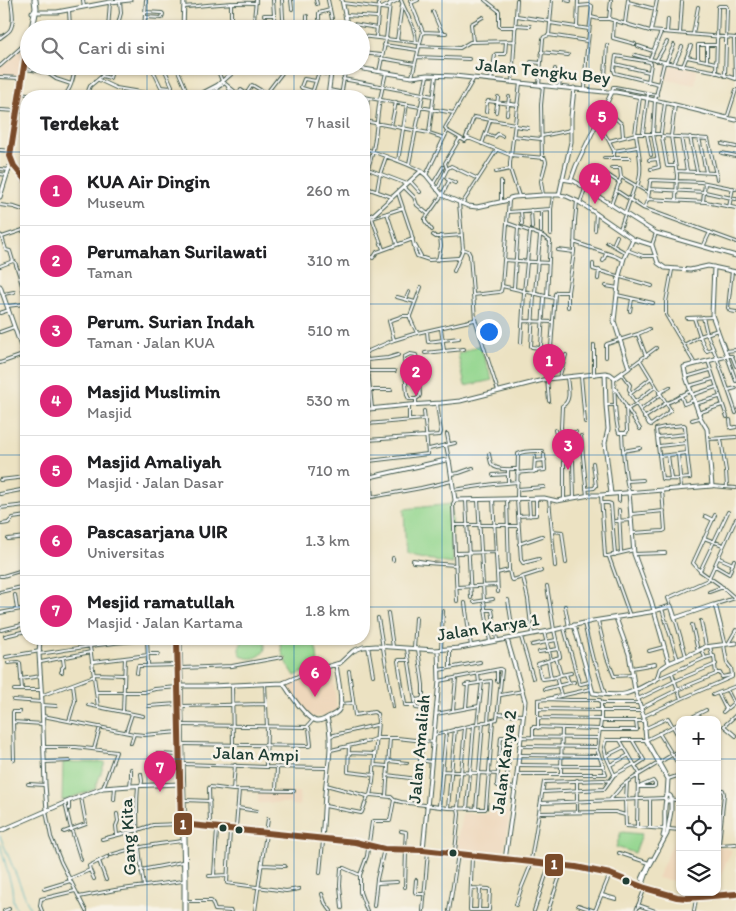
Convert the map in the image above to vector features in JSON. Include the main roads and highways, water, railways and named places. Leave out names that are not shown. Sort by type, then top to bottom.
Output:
[{"type":"highway","points":[[32,20],[36,8],[34,0]]},
{"type":"highway","points":[[21,90],[23,75]]},
{"type":"highway","points":[[21,90],[23,75]]},
{"type":"highway","points":[[20,94],[12,161],[20,170]]},
{"type":"highway","points":[[20,99],[10,156],[20,174]]},
{"type":"highway","points":[[178,645],[182,725],[184,911]]},
{"type":"highway","points":[[180,709],[179,755],[184,911]]},
{"type":"highway","points":[[182,824],[355,842],[384,849],[425,851],[564,865],[610,874],[642,887],[677,897],[736,894]]},
{"type":"waterway","points":[[0,836],[31,911]]},
{"type":"waterway","points":[[0,844],[12,888],[13,900],[15,906],[20,911]]},
{"type":"place","name":"Masjid Amaliyah","points":[[602,141]]},
{"type":"place","name":"Masjid Muslimin","points":[[595,204]]},
{"type":"place","name":"KUA Air Dingin","points":[[549,385]]},
{"type":"place","name":"Perumahan Surilawati","points":[[416,396]]},
{"type":"place","name":"Perum. Surian Indah","points":[[568,470]]},
{"type":"place","name":"Pascasarjana UIR","points":[[315,697]]},
{"type":"place","name":"Mesjid ramatullah","points":[[160,792]]}]
